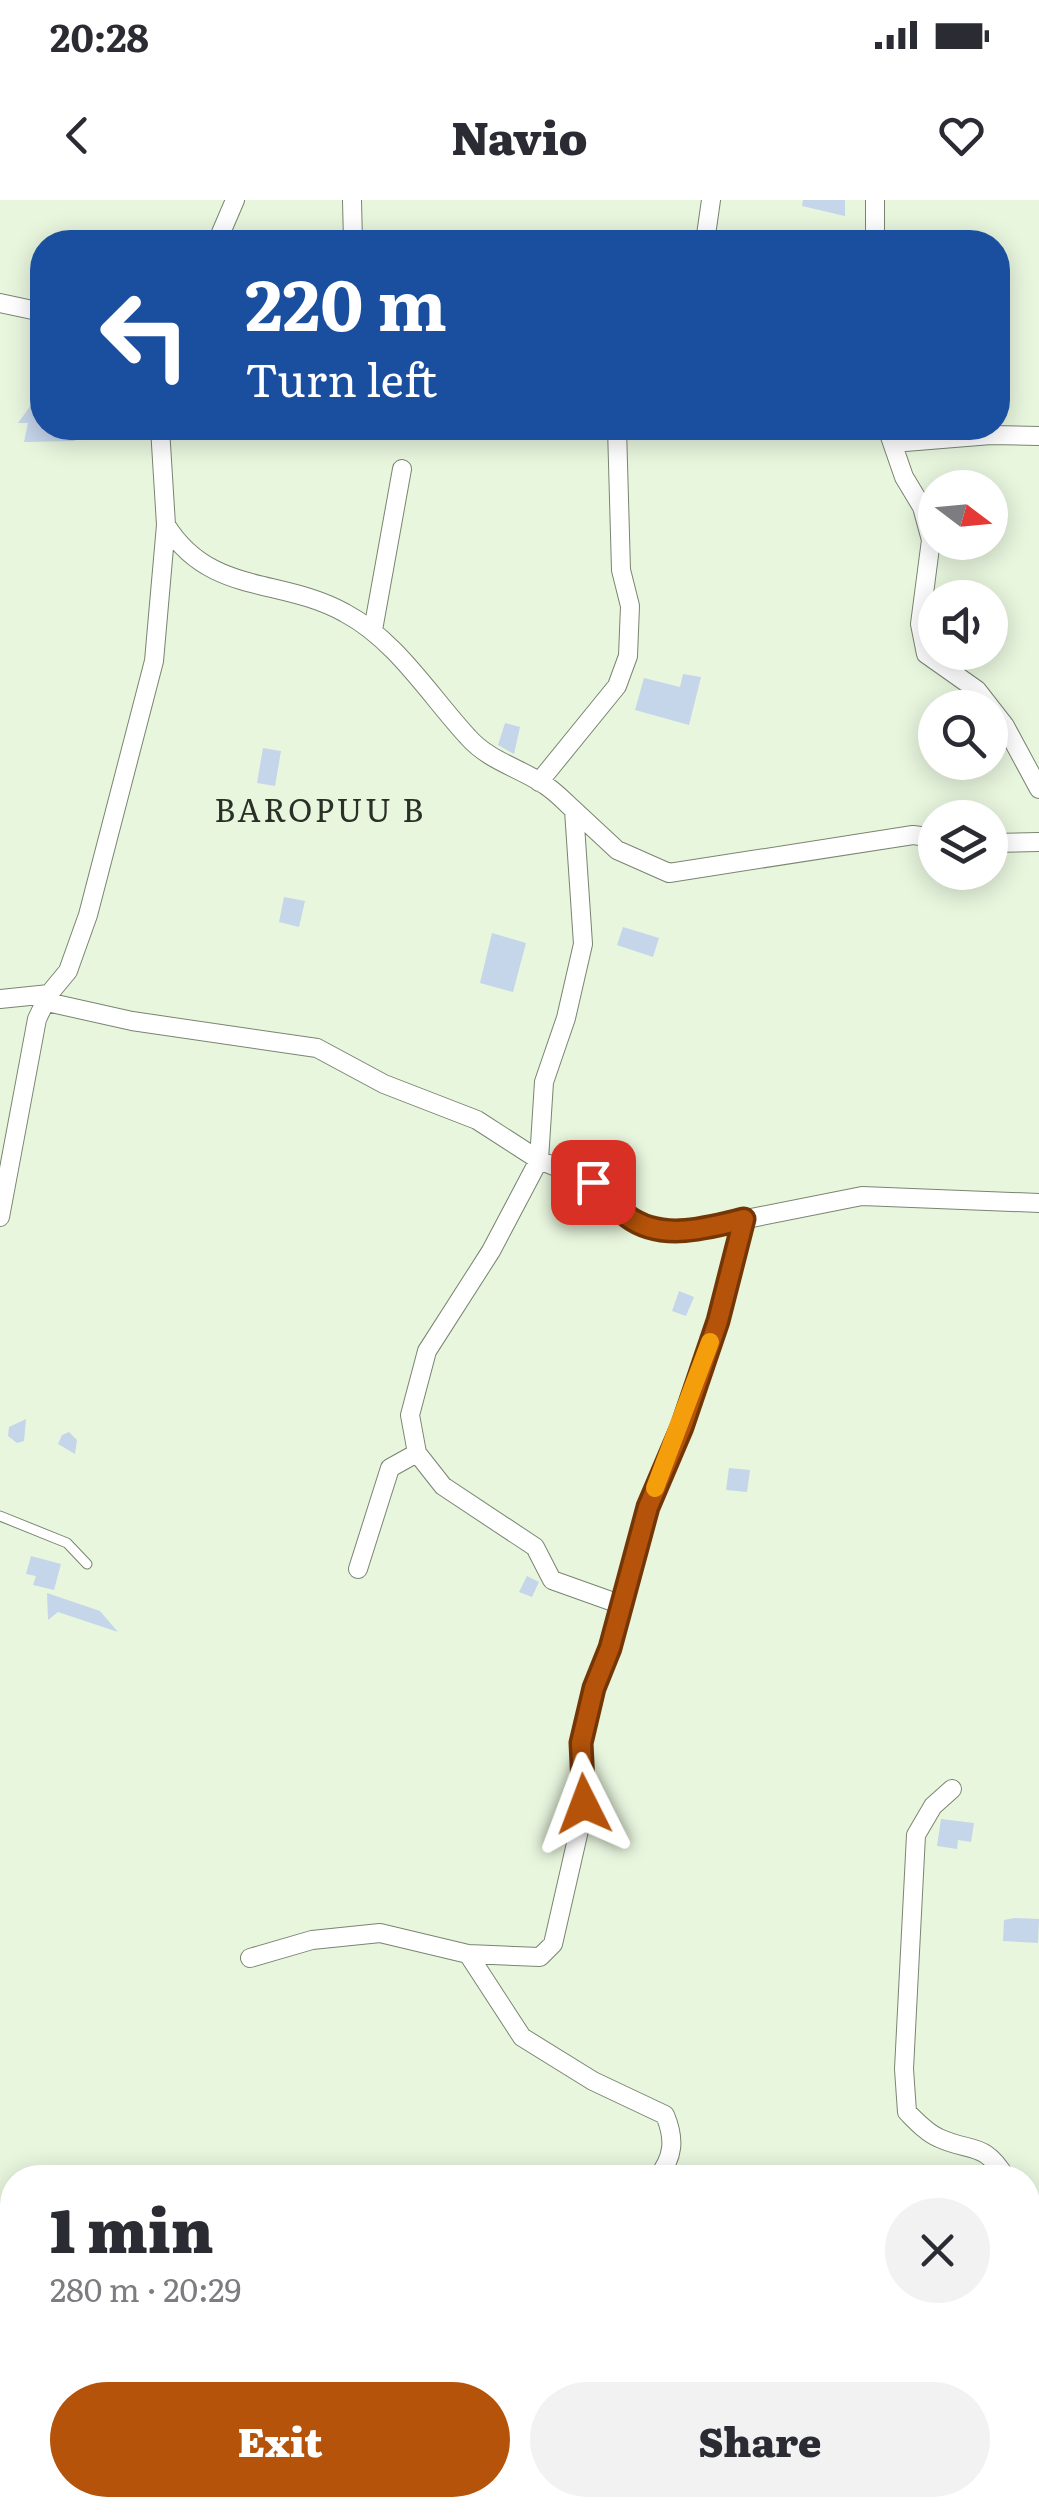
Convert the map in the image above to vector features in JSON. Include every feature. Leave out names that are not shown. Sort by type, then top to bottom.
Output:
[{"type":"street","points":[[223,230],[234,200]]},
{"type":"street","points":[[352,200],[352,230]]},
{"type":"street","points":[[707,230],[711,200]]},
{"type":"street","points":[[874,200],[874,230]]},
{"type":"street","points":[[0,303],[30,309]]},
{"type":"street","points":[[1010,435],[1039,436]]},
{"type":"street","points":[[0,1218],[23,1079],[38,1019],[68,971],[88,914],[154,662],[166,524],[161,440]]},
{"type":"street","points":[[539,782],[617,686],[628,656],[630,606],[621,570],[617,440]]},
{"type":"street","points":[[892,440],[904,477],[922,507],[931,540],[920,624],[926,654],[977,690],[1005,726],[1039,789]]},
{"type":"street","points":[[373,630],[402,469]]},
{"type":"street","points":[[166,524],[180,547],[204,567],[328,605],[373,630],[469,739],[496,760],[539,782],[617,850],[669,873],[918,836]]},
{"type":"street","points":[[574,810],[583,944],[572,999],[544,1082],[539,1160],[491,1251],[427,1352],[410,1416],[417,1453],[443,1486],[535,1547],[552,1580],[622,1606]]},
{"type":"street","points":[[1008,843],[1039,842]]},
{"type":"street","points":[[0,998],[48,998],[170,1028],[317,1048],[384,1084],[477,1120],[539,1160],[593,1182],[626,1216],[651,1228],[680,1232],[862,1196],[1039,1204]]},
{"type":"street","points":[[250,1958],[312,1940],[380,1933],[468,1954],[540,1958],[552,1944],[584,1804],[581,1743],[594,1688],[622,1606],[648,1507],[699,1376],[744,1219]]},
{"type":"street","points":[[358,1569],[390,1468],[417,1453]]},
{"type":"street","points":[[952,1789],[932,1806],[916,1835],[904,2069],[908,2112],[940,2139],[977,2147],[998,2165]]},
{"type":"street","points":[[468,1954],[522,2037],[593,2080],[664,2114],[673,2142],[667,2165]]},
{"type":"lane","points":[[0,1516],[67,1543],[87,1564]]},
{"type":"building","points":[[803,200],[845,200],[845,216],[802,206]]},
{"type":"building","points":[[30,406],[30,440],[76,441],[24,442],[28,423],[18,423]]},
{"type":"building","points":[[683,674],[701,677],[689,725],[635,710],[644,678],[680,687]]},
{"type":"building","points":[[505,723],[520,727],[514,754],[498,745]]},
{"type":"building","points":[[263,748],[281,751],[275,786],[257,783]]},
{"type":"building","points":[[284,897],[305,901],[299,927],[279,922]]},
{"type":"building","points":[[623,927],[659,938],[653,957],[617,945]]},
{"type":"building","points":[[492,933],[526,943],[513,992],[480,983]]},
{"type":"building","points":[[679,1291],[694,1297],[686,1316],[672,1311]]},
{"type":"building","points":[[26,1419],[24,1441],[17,1443],[8,1436],[9,1427]]},
{"type":"building","points":[[69,1432],[77,1440],[75,1454],[58,1444],[62,1435]]},
{"type":"building","points":[[729,1468],[750,1470],[747,1492],[726,1490]]},
{"type":"building","points":[[31,1556],[61,1564],[54,1590],[33,1585],[36,1576],[26,1574]]},
{"type":"building","points":[[527,1576],[539,1582],[532,1597],[519,1592]]},
{"type":"building","points":[[47,1593],[100,1611],[118,1632],[58,1612],[48,1620]]},
{"type":"building","points":[[941,1819],[974,1823],[971,1842],[958,1840],[957,1849],[937,1846]]},
{"type":"building","points":[[1039,1919],[1038,1943],[1003,1941],[1004,1920]]},
{"type":"slow traffic","points":[[655,1488],[682,1427],[710,1342]]},
{"type":"district","name":"BAROPUU B","points":[[320,811]]},
{"type":"route","points":[[584,1804],[581,1743],[594,1688],[610,1648],[648,1507],[682,1427],[718,1321],[744,1219],[680,1232],[651,1228],[626,1216],[593,1182]]}]
